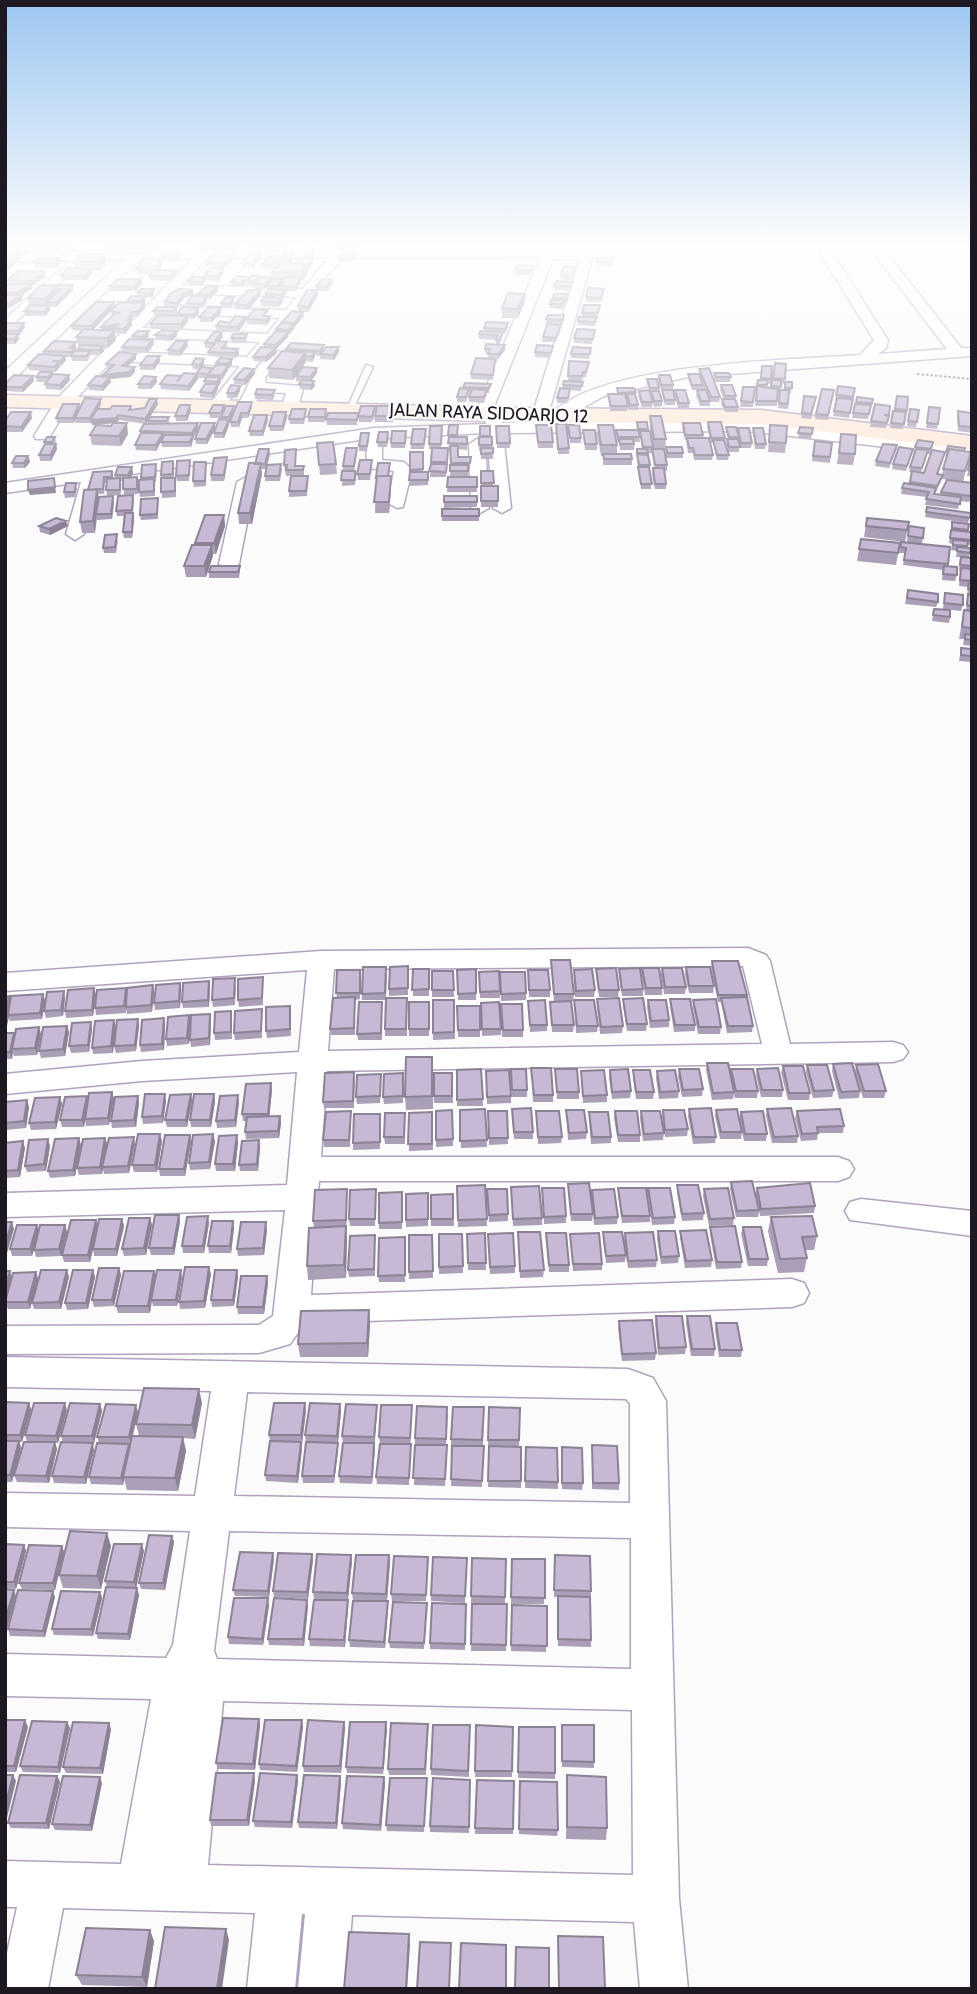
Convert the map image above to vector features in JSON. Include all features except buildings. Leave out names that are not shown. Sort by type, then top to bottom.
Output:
[{"type":"main road","name":"JALAN RAYA SIDOARJO 12","points":[[5,401],[349,409],[488,421],[538,419],[598,422],[761,416],[972,443]]},
{"type":"street","points":[[5,380],[48,336]]},
{"type":"street","points":[[42,436],[64,402],[125,336]]},
{"type":"street","points":[[224,336],[270,338]]},
{"type":"street","points":[[245,406],[257,387],[259,375],[293,336]]},
{"type":"street","points":[[480,508],[488,421],[519,336]]},
{"type":"street","points":[[538,419],[563,336]]},
{"type":"street","points":[[869,359],[867,355],[881,345],[879,336]]},
{"type":"street","points":[[950,336],[964,353]]},
{"type":"street","points":[[217,405],[270,338]]},
{"type":"street","points":[[538,419],[599,393],[643,380],[713,370],[964,353]]},
{"type":"street","points":[[106,356],[250,362]]},
{"type":"street","points":[[257,387],[295,389],[290,407]]},
{"type":"street","points":[[538,419],[770,427],[972,452]]},
{"type":"street","points":[[5,488],[374,433],[488,421]]},
{"type":"street","points":[[488,421],[502,508]]},
{"type":"street","points":[[374,433],[373,464],[402,468],[397,503]]},
{"type":"street","points":[[293,445],[295,451],[346,452]]},
{"type":"street","points":[[229,564],[251,452]]},
{"type":"street","points":[[75,534],[91,476]]},
{"type":"street","points":[[5,982],[321,960],[748,957],[756,961],[778,1052]]},
{"type":"street","points":[[5,1340],[272,1337],[287,1328],[293,1309],[305,1183],[321,960]]},
{"type":"street","points":[[5,1084],[104,1076],[311,1071],[778,1052],[893,1052]]},
{"type":"street","points":[[5,1205],[305,1183],[838,1168]]},
{"type":"street","points":[[861,1211],[972,1224]]},
{"type":"street","points":[[293,1309],[792,1293]]},
{"type":"street","points":[[5,1372],[628,1384],[640,1389],[648,1401],[656,1899],[664,1989]]},
{"type":"street","points":[[162,1887],[231,1376]]},
{"type":"street","points":[[5,1510],[651,1521]]},
{"type":"street","points":[[5,1675],[191,1670],[653,1690]]},
{"type":"street","points":[[24,1989],[25,1885],[656,1899]]},
{"type":"street","points":[[271,1989],[281,1892]]},
{"type":"street","points":[[321,1989],[330,1893]]},
{"type":"lane","points":[[349,409],[369,367]]}]
